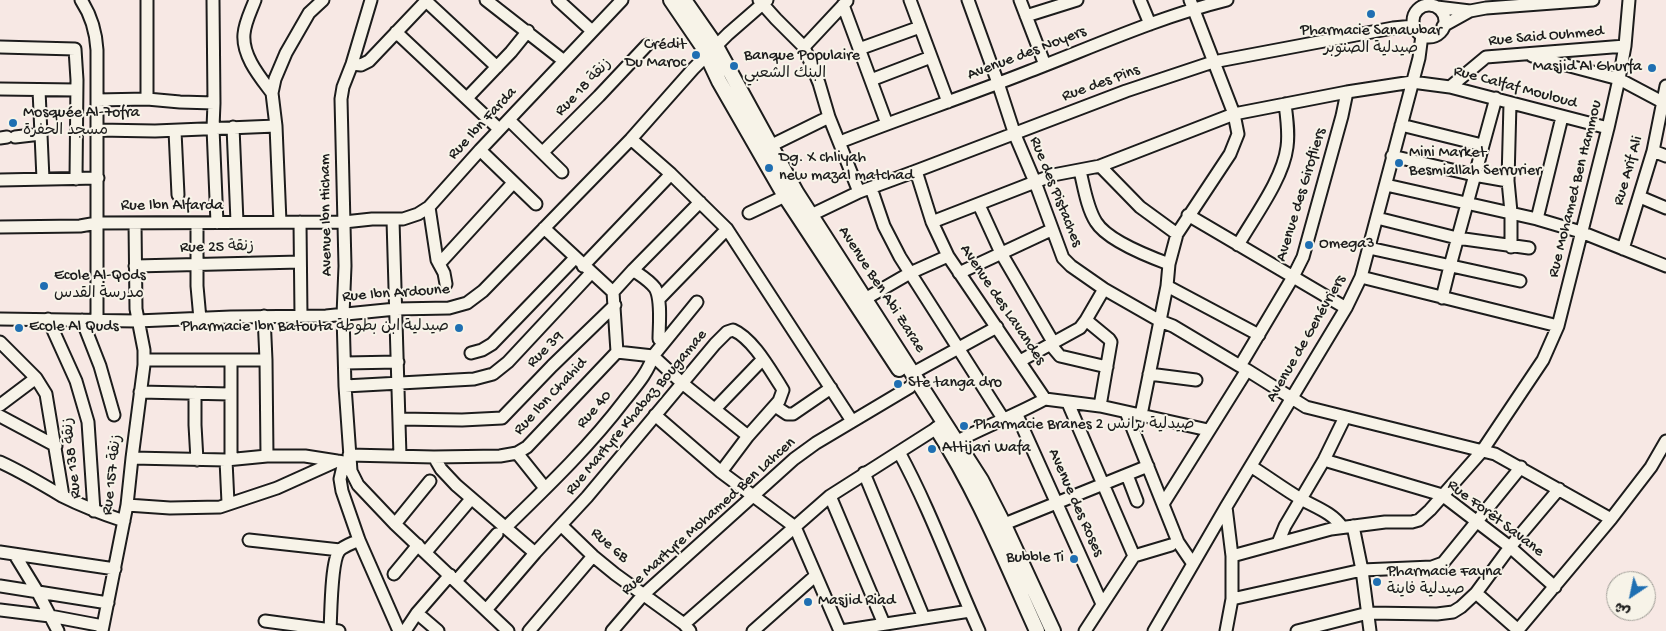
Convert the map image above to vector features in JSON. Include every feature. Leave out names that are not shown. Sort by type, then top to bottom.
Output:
[{"type":"main road","name":"Avenue Ben Abi Zarae","points":[[671,0],[712,51],[727,95],[785,196],[912,380]]},
{"type":"main road","name":"Avenue Ben Abi Zarae","points":[[684,0],[786,176],[865,299],[912,380],[952,444],[981,480],[1036,631]]},
{"type":"main road","name":"Avenue Ben Abi Zarae","points":[[998,527],[1053,631]]},
{"type":"street","points":[[81,0],[96,34],[97,50],[97,320]]},
{"type":"street","points":[[147,0],[147,99]]},
{"type":"street","points":[[213,0],[213,128],[217,223]]},
{"type":"street","points":[[255,0],[247,22],[244,42],[256,72],[272,93]]},
{"type":"street","points":[[308,13],[309,0]]},
{"type":"street","points":[[280,222],[276,126],[272,93],[274,78],[308,13],[323,0]]},
{"type":"street","name":"Avenue Ibn Hicham","points":[[345,460],[345,364],[342,315],[345,266],[341,99],[370,0]]},
{"type":"street","points":[[352,64],[361,65],[369,61],[426,0],[497,67]]},
{"type":"street","points":[[558,0],[592,32]]},
{"type":"street","points":[[910,0],[948,102]]},
{"type":"street","name":"Rue des Pistaches","points":[[968,0],[998,83],[1014,135],[1035,182],[1051,230],[1063,258],[1071,266],[1104,289],[1173,326],[1306,406],[1495,454],[1611,519]]},
{"type":"street","points":[[1020,0],[1045,65]]},
{"type":"street","points":[[1026,16],[1077,0]]},
{"type":"street","points":[[1140,0],[1150,24]]},
{"type":"street","name":"Avenue des Noyers","points":[[840,142],[1150,24],[1192,4],[1227,0]]},
{"type":"street","points":[[1470,11],[1428,4],[1415,14],[1414,26],[1422,35],[1427,36],[1437,34],[1444,26],[1485,4],[1593,0]]},
{"type":"street","name":"Rue Mohamed Ben Hammou","points":[[1232,556],[1331,529],[1385,522],[1412,522],[1424,516],[1482,450],[1543,360],[1558,326],[1619,79],[1625,46],[1628,0]]},
{"type":"street","points":[[488,1],[564,61]]},
{"type":"street","name":"Rue Ibn Farda","points":[[344,222],[372,219],[393,220],[412,217],[429,207],[499,129],[592,32],[618,1]]},
{"type":"street","points":[[763,1],[804,48],[819,83],[859,192]]},
{"type":"street","name":"Rue Ibn Ardoune","points":[[0,319],[138,321],[342,315],[396,309],[449,308],[467,302],[483,291],[631,139],[686,76],[763,1]]},
{"type":"street","points":[[804,48],[845,2]]},
{"type":"street","points":[[845,2],[859,49],[887,124]]},
{"type":"street","points":[[1141,415],[1176,234],[1230,154],[1238,134],[1234,114],[1192,4]]},
{"type":"street","points":[[1428,4],[1443,14],[1444,26]]},
{"type":"street","name":"Rue des Pins","points":[[811,215],[859,192],[1014,135],[1126,91],[1213,62],[1393,28],[1414,26]]},
{"type":"street","points":[[859,49],[920,27]]},
{"type":"street","points":[[467,98],[528,31]]},
{"type":"street","points":[[396,32],[499,129]]},
{"type":"street","name":"Avenue de Genévriers","points":[[1154,631],[1346,308],[1361,277],[1419,58],[1422,35]]},
{"type":"street","name":"Rue 18 زنقة","points":[[543,152],[647,45]]},
{"type":"street","name":"Rue Said Ouhmed","points":[[1450,86],[1486,57],[1625,46]]},
{"type":"street","points":[[0,47],[75,50],[76,179]]},
{"type":"street","points":[[1522,54],[1619,79],[1664,103]]},
{"type":"street","points":[[871,80],[931,57]]},
{"type":"street","name":"Rue Calfaf Mouloud","points":[[932,222],[1054,175],[1100,166],[1234,114],[1347,92],[1412,82],[1450,86],[1608,128]]},
{"type":"street","name":"Rue Arif Ali","points":[[1623,249],[1653,151],[1666,86]]},
{"type":"street","points":[[0,89],[76,90]]},
{"type":"street","points":[[39,90],[42,179]]},
{"type":"street","name":"Avenue des Girofliers","points":[[1163,504],[1208,430],[1303,257],[1347,92]]},
{"type":"street","points":[[1442,298],[1496,98]]},
{"type":"street","points":[[97,100],[147,99],[214,103]]},
{"type":"street","points":[[1510,103],[1508,181],[1511,212],[1511,247]]},
{"type":"street","points":[[1238,245],[1275,183],[1283,165],[1288,147],[1286,104]]},
{"type":"street","points":[[770,146],[830,117]]},
{"type":"street","points":[[1537,219],[1562,117]]},
{"type":"street","points":[[509,120],[562,172]]},
{"type":"street","points":[[1401,125],[1482,145]]},
{"type":"street","points":[[98,130],[175,131],[276,126]]},
{"type":"street","points":[[233,127],[237,222]]},
{"type":"street","points":[[175,131],[178,195]]},
{"type":"street","points":[[7,137],[41,134]]},
{"type":"street","points":[[631,139],[671,174],[727,229],[852,421]]},
{"type":"street","points":[[480,150],[536,204]]},
{"type":"street","points":[[1653,151],[1666,156]]},
{"type":"street","points":[[1392,156],[1508,181]]},
{"type":"street","points":[[1100,166],[1140,207],[1176,234]]},
{"type":"street","name":"Avenue des Lavandes","points":[[916,171],[932,222],[948,256],[1045,399]]},
{"type":"street","points":[[1080,171],[1096,223],[1107,234],[1143,254],[1169,264]]},
{"type":"street","points":[[472,353],[492,344],[583,265],[671,174]]},
{"type":"street","points":[[0,180],[98,178]]},
{"type":"street","points":[[439,264],[514,183]]},
{"type":"street","points":[[1386,185],[1537,219],[1581,232],[1666,266]]},
{"type":"street","points":[[871,188],[884,226],[910,273],[1004,420]]},
{"type":"street","points":[[749,213],[785,196]]},
{"type":"street","points":[[1640,197],[1666,208]]},
{"type":"street","points":[[613,292],[700,202]]},
{"type":"street","points":[[979,205],[1001,253],[1060,356],[1108,367]]},
{"type":"street","points":[[429,207],[439,264],[444,273],[446,284]]},
{"type":"street","points":[[1188,215],[1346,308]]},
{"type":"street","points":[[1377,218],[1457,238],[1529,248]]},
{"type":"street","points":[[393,220],[400,456]]},
{"type":"street","points":[[300,222],[301,316]]},
{"type":"street","name":"Rue Ibn Alfarda","points":[[0,227],[80,226],[97,223],[344,222]]},
{"type":"street","name":"Rue 157 زنقة","points":[[103,628],[127,505],[144,360],[138,321],[135,223]]},
{"type":"street","points":[[196,223],[197,286],[200,318]]},
{"type":"street","points":[[544,228],[613,292],[616,352],[653,356],[682,383],[748,436]]},
{"type":"street","points":[[659,299],[727,229]]},
{"type":"street","points":[[959,273],[1051,230]]},
{"type":"street","points":[[1369,248],[1520,281]]},
{"type":"street","points":[[865,299],[910,273],[948,256]]},
{"type":"street","name":"Rue 25 زنقة","points":[[135,266],[300,262]]},
{"type":"street","points":[[345,386],[481,378],[493,374],[508,362],[583,265]]},
{"type":"street","points":[[633,270],[653,286],[659,299],[659,339]]},
{"type":"street","points":[[1361,277],[1558,326]]},
{"type":"street","points":[[1167,286],[1259,335]]},
{"type":"street","points":[[1020,361],[1080,328],[1104,289]]},
{"type":"street","name":"Rue 40","points":[[405,631],[417,612],[545,488],[610,420],[642,378],[653,356],[697,302]]},
{"type":"street","name":"Rue 39","points":[[399,419],[462,420],[502,418],[615,305]]},
{"type":"street","points":[[264,316],[267,456]]},
{"type":"street","name":"Rue 138 زنقة","points":[[48,319],[76,381],[88,422],[94,511]]},
{"type":"street","points":[[82,320],[100,366],[114,415]]},
{"type":"street","points":[[1086,320],[1110,339],[1111,347],[1100,406]]},
{"type":"street","name":"Rue Martyre Mohamed Ben Lahcen","points":[[612,631],[643,595],[752,496],[806,450],[852,421],[959,347],[997,327]]},
{"type":"street","name":"Rue Martyre Khabaz Bougamae","points":[[486,610],[535,553],[587,498],[715,344],[730,331],[737,332],[744,337],[783,390],[775,406],[748,436],[721,472]]},
{"type":"street","points":[[2,349],[36,378],[46,394],[63,496]]},
{"type":"street","name":"Rue Ibn Chahid","points":[[132,458],[228,460],[267,456],[305,456],[345,460],[400,456],[500,456],[516,453],[527,447],[616,352]]},
{"type":"street","points":[[144,360],[266,360]]},
{"type":"street","points":[[714,409],[762,360]]},
{"type":"street","points":[[224,505],[228,460],[230,361]]},
{"type":"street","points":[[345,364],[398,362]]},
{"type":"street","points":[[1149,374],[1196,380]]},
{"type":"street","points":[[0,405],[36,378]]},
{"type":"street","points":[[775,406],[786,414],[793,414],[831,388]]},
{"type":"street","points":[[140,392],[230,394]]},
{"type":"street","points":[[195,393],[197,460]]},
{"type":"street","points":[[952,444],[1045,399],[1100,406],[1208,430]]},
{"type":"street","points":[[1068,403],[1134,556]]},
{"type":"street","points":[[1126,412],[1178,542],[1193,564]]},
{"type":"street","name":"Avenue des Roses","points":[[1017,414],[1102,604]]},
{"type":"street","points":[[655,415],[721,472],[795,527],[815,576],[841,631],[970,611]]},
{"type":"street","points":[[0,416],[56,446]]},
{"type":"street","points":[[1278,543],[1285,526],[1324,460],[1345,417]]},
{"type":"street","points":[[687,628],[830,496],[941,426]]},
{"type":"street","points":[[1476,593],[1518,630],[1611,519],[1651,467],[1666,441]]},
{"type":"street","points":[[899,452],[928,512],[979,631]]},
{"type":"street","points":[[516,453],[545,488]]},
{"type":"street","points":[[434,457],[446,475],[501,531],[535,553]]},
{"type":"street","points":[[345,460],[354,479],[395,524],[508,631]]},
{"type":"street","points":[[345,460],[340,479],[342,491],[360,540],[399,631]]},
{"type":"street","name":"Rue Ibn Chahid","points":[[127,505],[170,508],[224,505],[277,488],[345,460]]},
{"type":"street","name":"Rue Forêt Savane","points":[[1324,460],[1442,495],[1510,547],[1555,587]]},
{"type":"street","points":[[0,462],[94,511],[124,521]]},
{"type":"street","points":[[998,527],[1148,466]]},
{"type":"street","points":[[1252,467],[1300,499],[1348,527],[1362,570],[1370,631]]},
{"type":"street","points":[[1232,599],[1362,570],[1432,567],[1443,563],[1521,467]]},
{"type":"street","points":[[864,473],[924,618]]},
{"type":"street","points":[[1127,475],[1137,501]]},
{"type":"street","points":[[395,524],[430,481]]},
{"type":"street","points":[[1297,631],[1368,613],[1446,614],[1453,612],[1476,593],[1510,547],[1558,489]]},
{"type":"street","points":[[830,496],[884,624]]},
{"type":"street","points":[[394,574],[471,499]]},
{"type":"street","points":[[1226,507],[1232,556],[1232,599],[1226,631]]},
{"type":"street","name":"Rue 6B","points":[[562,526],[593,556],[687,628]]},
{"type":"street","points":[[249,540],[340,550],[360,540]]},
{"type":"street","points":[[1086,631],[1134,556],[1171,545]]},
{"type":"street","points":[[265,621],[329,630],[334,574],[340,550]]},
{"type":"street","points":[[0,552],[115,569]]},
{"type":"street","points":[[15,555],[58,631]]},
{"type":"street","points":[[529,631],[593,556]]},
{"type":"street","points":[[754,631],[815,576]]},
{"type":"street","points":[[0,586],[108,603]]},
{"type":"street","points":[[0,610],[50,616],[103,628]]},
{"type":"street","points":[[417,612],[438,631]]},
{"type":"place","name":"Pharmacie Sanawbar صيدلية الصنوبر","points":[[1371,14]]},
{"type":"place","name":"Crédit Du Maroc","points":[[696,55]]},
{"type":"place","name":"Banque Populaire البنك الشعبي","points":[[734,66]]},
{"type":"place","name":"Masjid Al Ghurfa","points":[[1652,68]]},
{"type":"place","name":"Mosquée Al-7ofra مسجد الحفرة","points":[[13,123]]},
{"type":"place","name":"Mini Market Besmiallah Serrurier","points":[[1399,163]]},
{"type":"place","name":"Dg. X chliyah new mazal matchad","points":[[769,168]]},
{"type":"place","name":"Omega3","points":[[1309,245]]},
{"type":"place","name":"Ecole Al-Qods مدرسة القدس","points":[[44,286]]},
{"type":"place","name":"Ecole Al Quds","points":[[19,328]]},
{"type":"place","name":"Pharmacie Ibn Batouta صيدلية ابن بطوطة","points":[[459,328]]},
{"type":"place","name":"Ste tanga dro","points":[[898,384]]},
{"type":"place","name":"Pharmacie Branes 2 صيدلية برانس","points":[[964,426]]},
{"type":"place","name":"Attijari Wafa","points":[[932,449]]},
{"type":"place","name":"Bubble Ti","points":[[1074,559]]},
{"type":"place","name":"Pharmacie Fayna صيدلية فاينة","points":[[1377,582]]},
{"type":"place","name":"Masjid Riad","points":[[808,602]]}]
